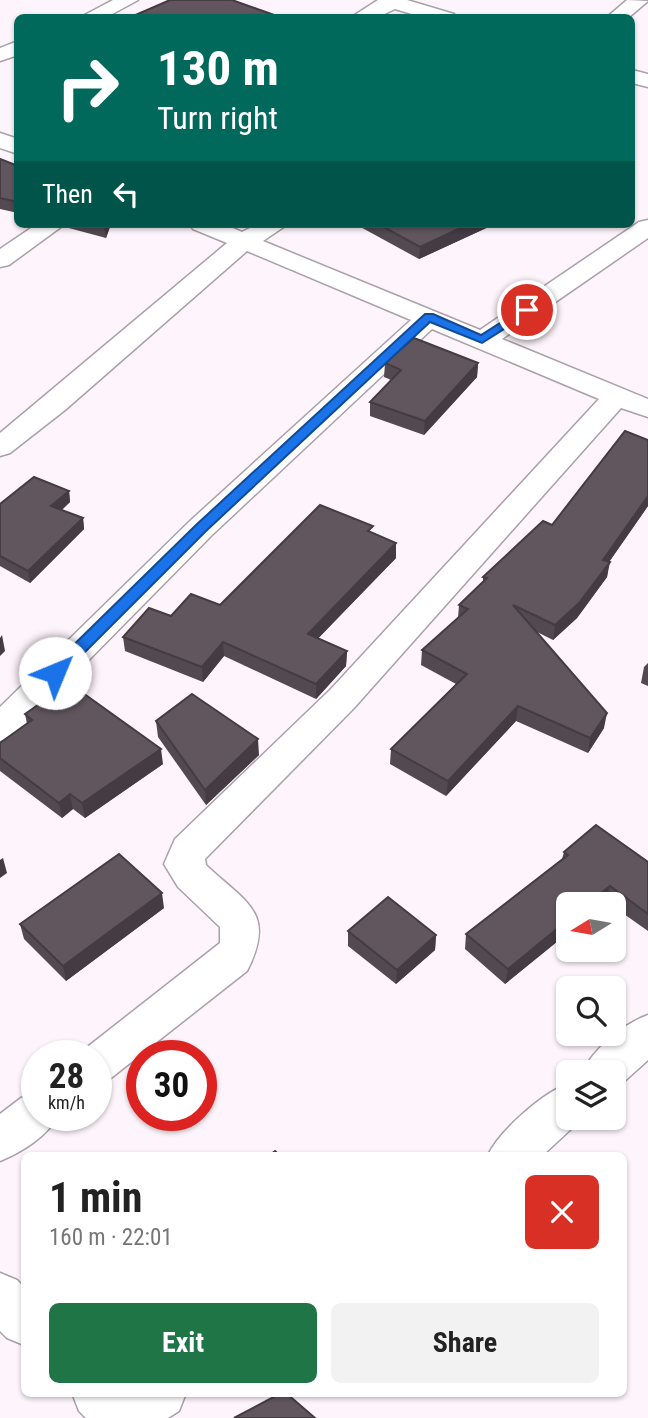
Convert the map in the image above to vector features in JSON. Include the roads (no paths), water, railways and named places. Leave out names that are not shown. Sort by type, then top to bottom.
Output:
[{"type":"street","points":[[97,14],[129,0]]},
{"type":"street","points":[[620,14],[639,0]]},
{"type":"street","points":[[367,14],[393,1],[434,14]]},
{"type":"street","points":[[482,340],[648,227]]},
{"type":"street","points":[[0,260],[47,228]]},
{"type":"street","points":[[212,228],[648,409]]},
{"type":"street","points":[[0,447],[55,404],[244,241],[268,228]]},
{"type":"street","points":[[0,728],[201,528],[429,317]]},
{"type":"street","points":[[112,1053],[233,959],[243,944],[242,929],[235,914],[189,874],[183,864],[189,850],[342,699],[617,396]]},
{"type":"street","points":[[618,1060],[648,1033]]},
{"type":"street","points":[[514,1152],[556,1115]]},
{"type":"street","points":[[0,1140],[21,1124]]},
{"type":"street","points":[[0,1297],[21,1318]]},
{"type":"street","points":[[101,1397],[123,1418],[155,1397]]}]
